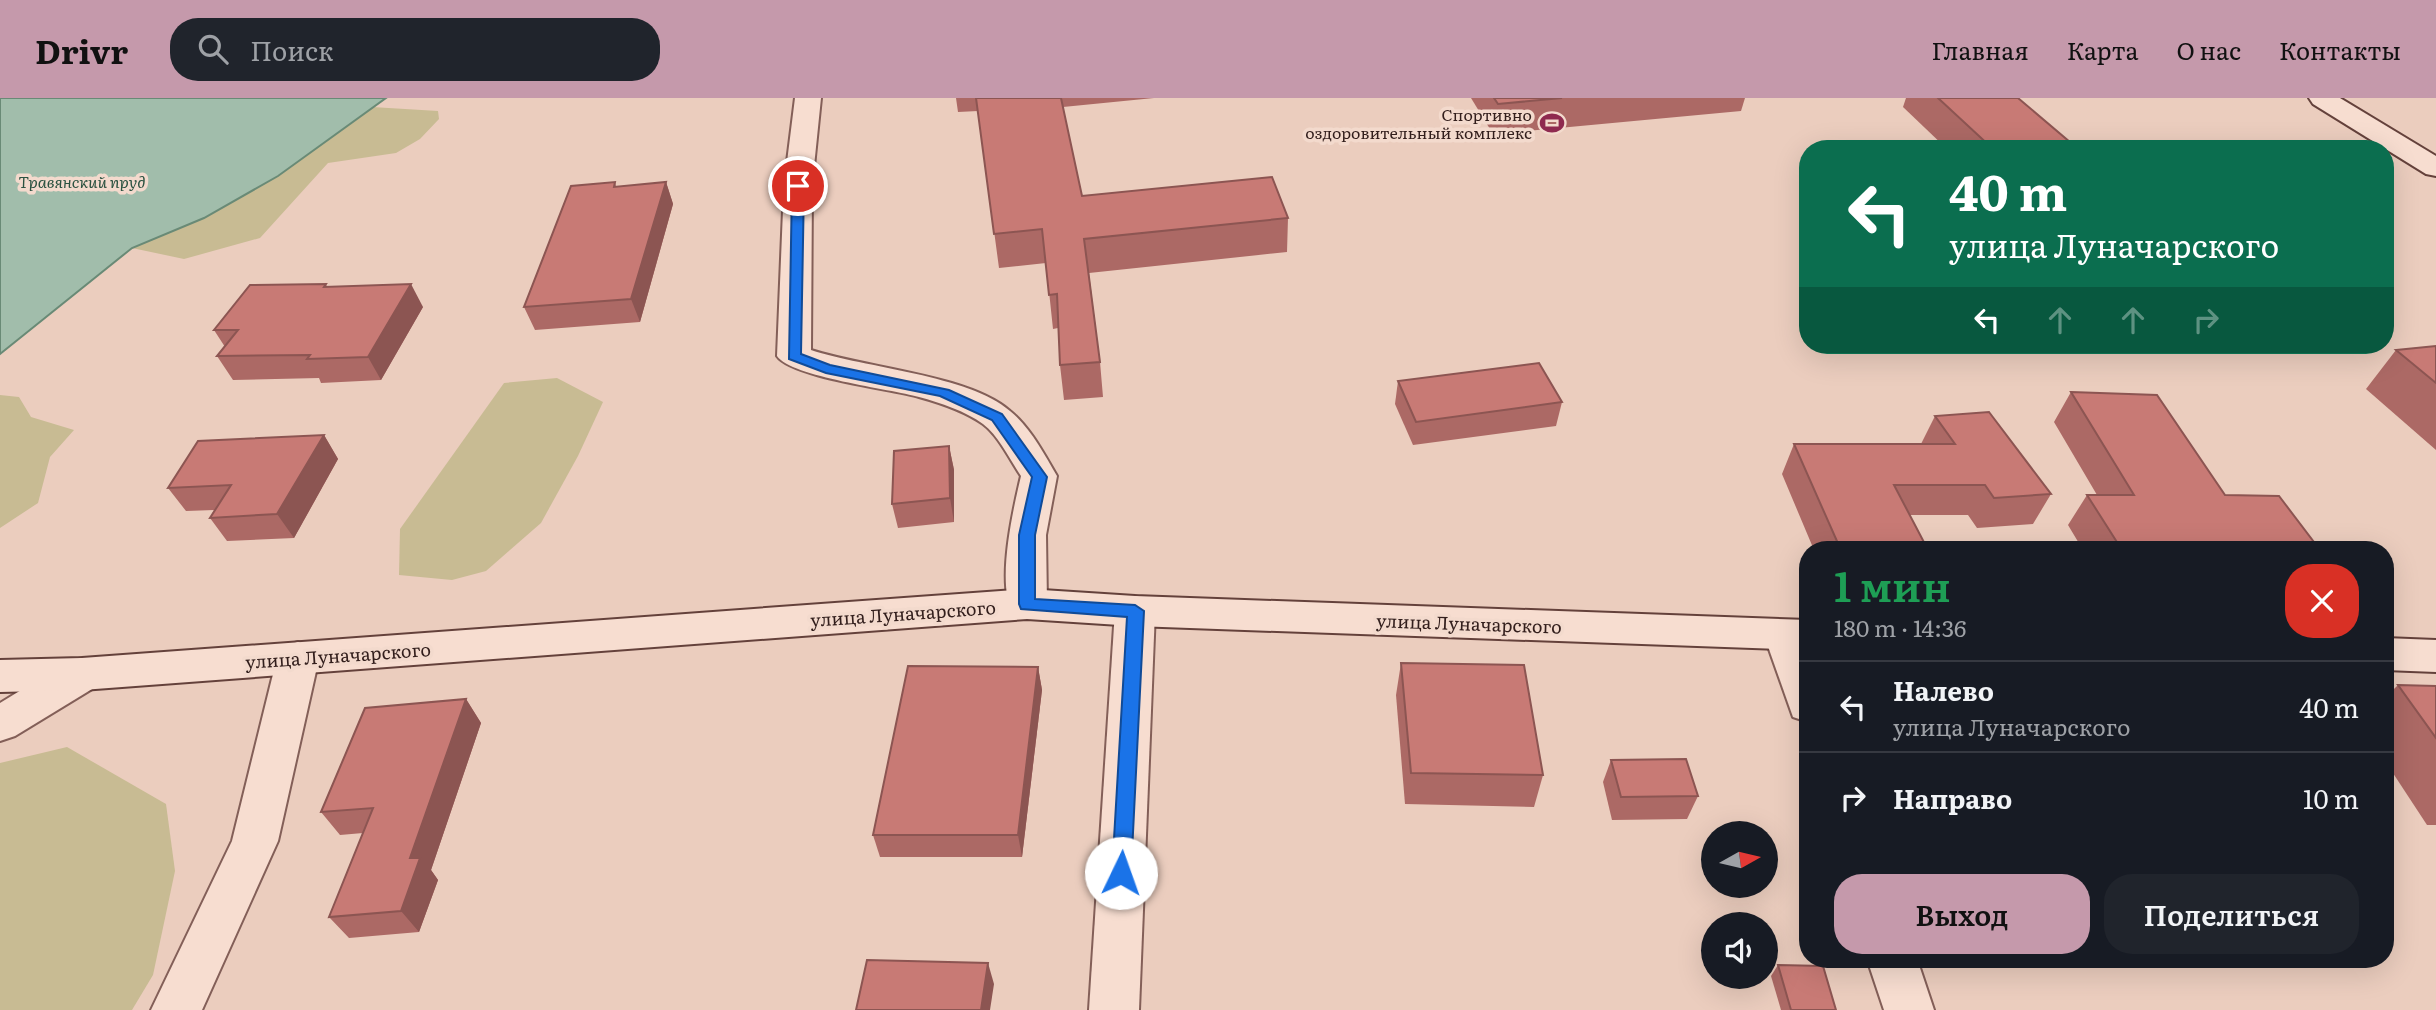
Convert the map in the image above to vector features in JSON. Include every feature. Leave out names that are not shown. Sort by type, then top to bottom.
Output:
[{"type":"street","points":[[808,98],[798,186],[794,356],[826,368],[944,393],[997,417],[1040,477],[1027,535],[1027,604]]},
{"type":"street","points":[[2322,98],[2390,140]]},
{"type":"street","points":[[2394,142],[2436,168]]},
{"type":"street","name":"улица Луначарского","points":[[0,676],[82,674],[298,659],[1027,604],[1135,611],[1796,635]]},
{"type":"street","points":[[1114,1010],[1135,611]]},
{"type":"street","points":[[1796,635],[1799,652]]},
{"type":"street","points":[[2394,654],[2436,656]]},
{"type":"street","points":[[176,1010],[255,841],[298,659]]},
{"type":"street","points":[[0,724],[82,674]]},
{"type":"street","points":[[1895,968],[1909,1010]]},
{"type":"shaded area","points":[[372,107],[438,111],[439,119],[420,139],[396,153],[328,163],[260,238],[184,259],[132,248],[204,218],[278,176]]},
{"type":"shaded area","points":[[557,378],[603,402],[578,456],[541,523],[486,571],[452,580],[399,575],[400,529],[504,383]]},
{"type":"shaded area","points":[[0,395],[19,397],[31,417],[74,430],[50,457],[38,503],[0,528]]},
{"type":"shaded area","points":[[67,747],[166,804],[175,871],[153,975],[132,1010],[0,1010],[0,763]]},
{"type":"water","name":"Травянский пруд","points":[[0,98],[386,98],[278,176],[204,218],[132,248],[0,354]]},
{"type":"building","points":[[976,98],[1061,98],[1082,196],[1272,177],[1288,218],[1084,239],[1100,362],[1060,365],[1057,294],[1049,295],[1042,229],[994,234]]},
{"type":"building","points":[[1494,98],[1562,98],[1498,104]]},
{"type":"building","points":[[1938,98],[2018,98],[2068,140],[1983,140]]},
{"type":"building","points":[[615,182],[614,187],[666,182],[631,299],[524,307],[571,186]]},
{"type":"building","points":[[326,284],[324,287],[411,284],[368,357],[307,359],[310,355],[217,356],[238,330],[214,330],[250,285]]},
{"type":"building","points":[[2436,346],[2436,383],[2396,350]]},
{"type":"building","points":[[1539,363],[1562,402],[1416,422],[1398,381]]},
{"type":"building","points":[[2071,392],[2157,395],[2225,495],[2279,496],[2313,541],[2116,541],[2087,495],[2134,495]]},
{"type":"building","points":[[1989,412],[2051,494],[1994,498],[1985,485],[1894,485],[1923,541],[1837,541],[1794,444],[1955,444],[1935,416]]},
{"type":"building","points":[[324,435],[277,514],[210,518],[231,485],[168,488],[198,441]]},
{"type":"building","points":[[949,446],[950,498],[892,504],[894,451]]},
{"type":"building","points":[[1401,663],[1524,665],[1543,775],[1411,773]]},
{"type":"building","points":[[908,666],[1038,667],[1018,835],[873,835]]},
{"type":"building","points":[[2398,685],[2436,686],[2436,738]]},
{"type":"building","points":[[466,699],[410,858],[420,858],[401,911],[329,917],[373,808],[321,812],[365,708]]},
{"type":"building","points":[[1686,759],[1698,796],[1621,797],[1611,760]]},
{"type":"building","points":[[867,960],[988,963],[981,1010],[856,1010]]},
{"type":"building","points":[[1778,965],[1824,968],[1836,1010],[1791,1010]]},
{"type":"place","name":"Спортивно оздоровительный комплекс","points":[[1552,123]]},
{"type":"route","points":[[798,186],[794,356],[826,368],[944,393],[997,417],[1040,477],[1027,535],[1027,604],[1135,611],[1121,873]]}]
